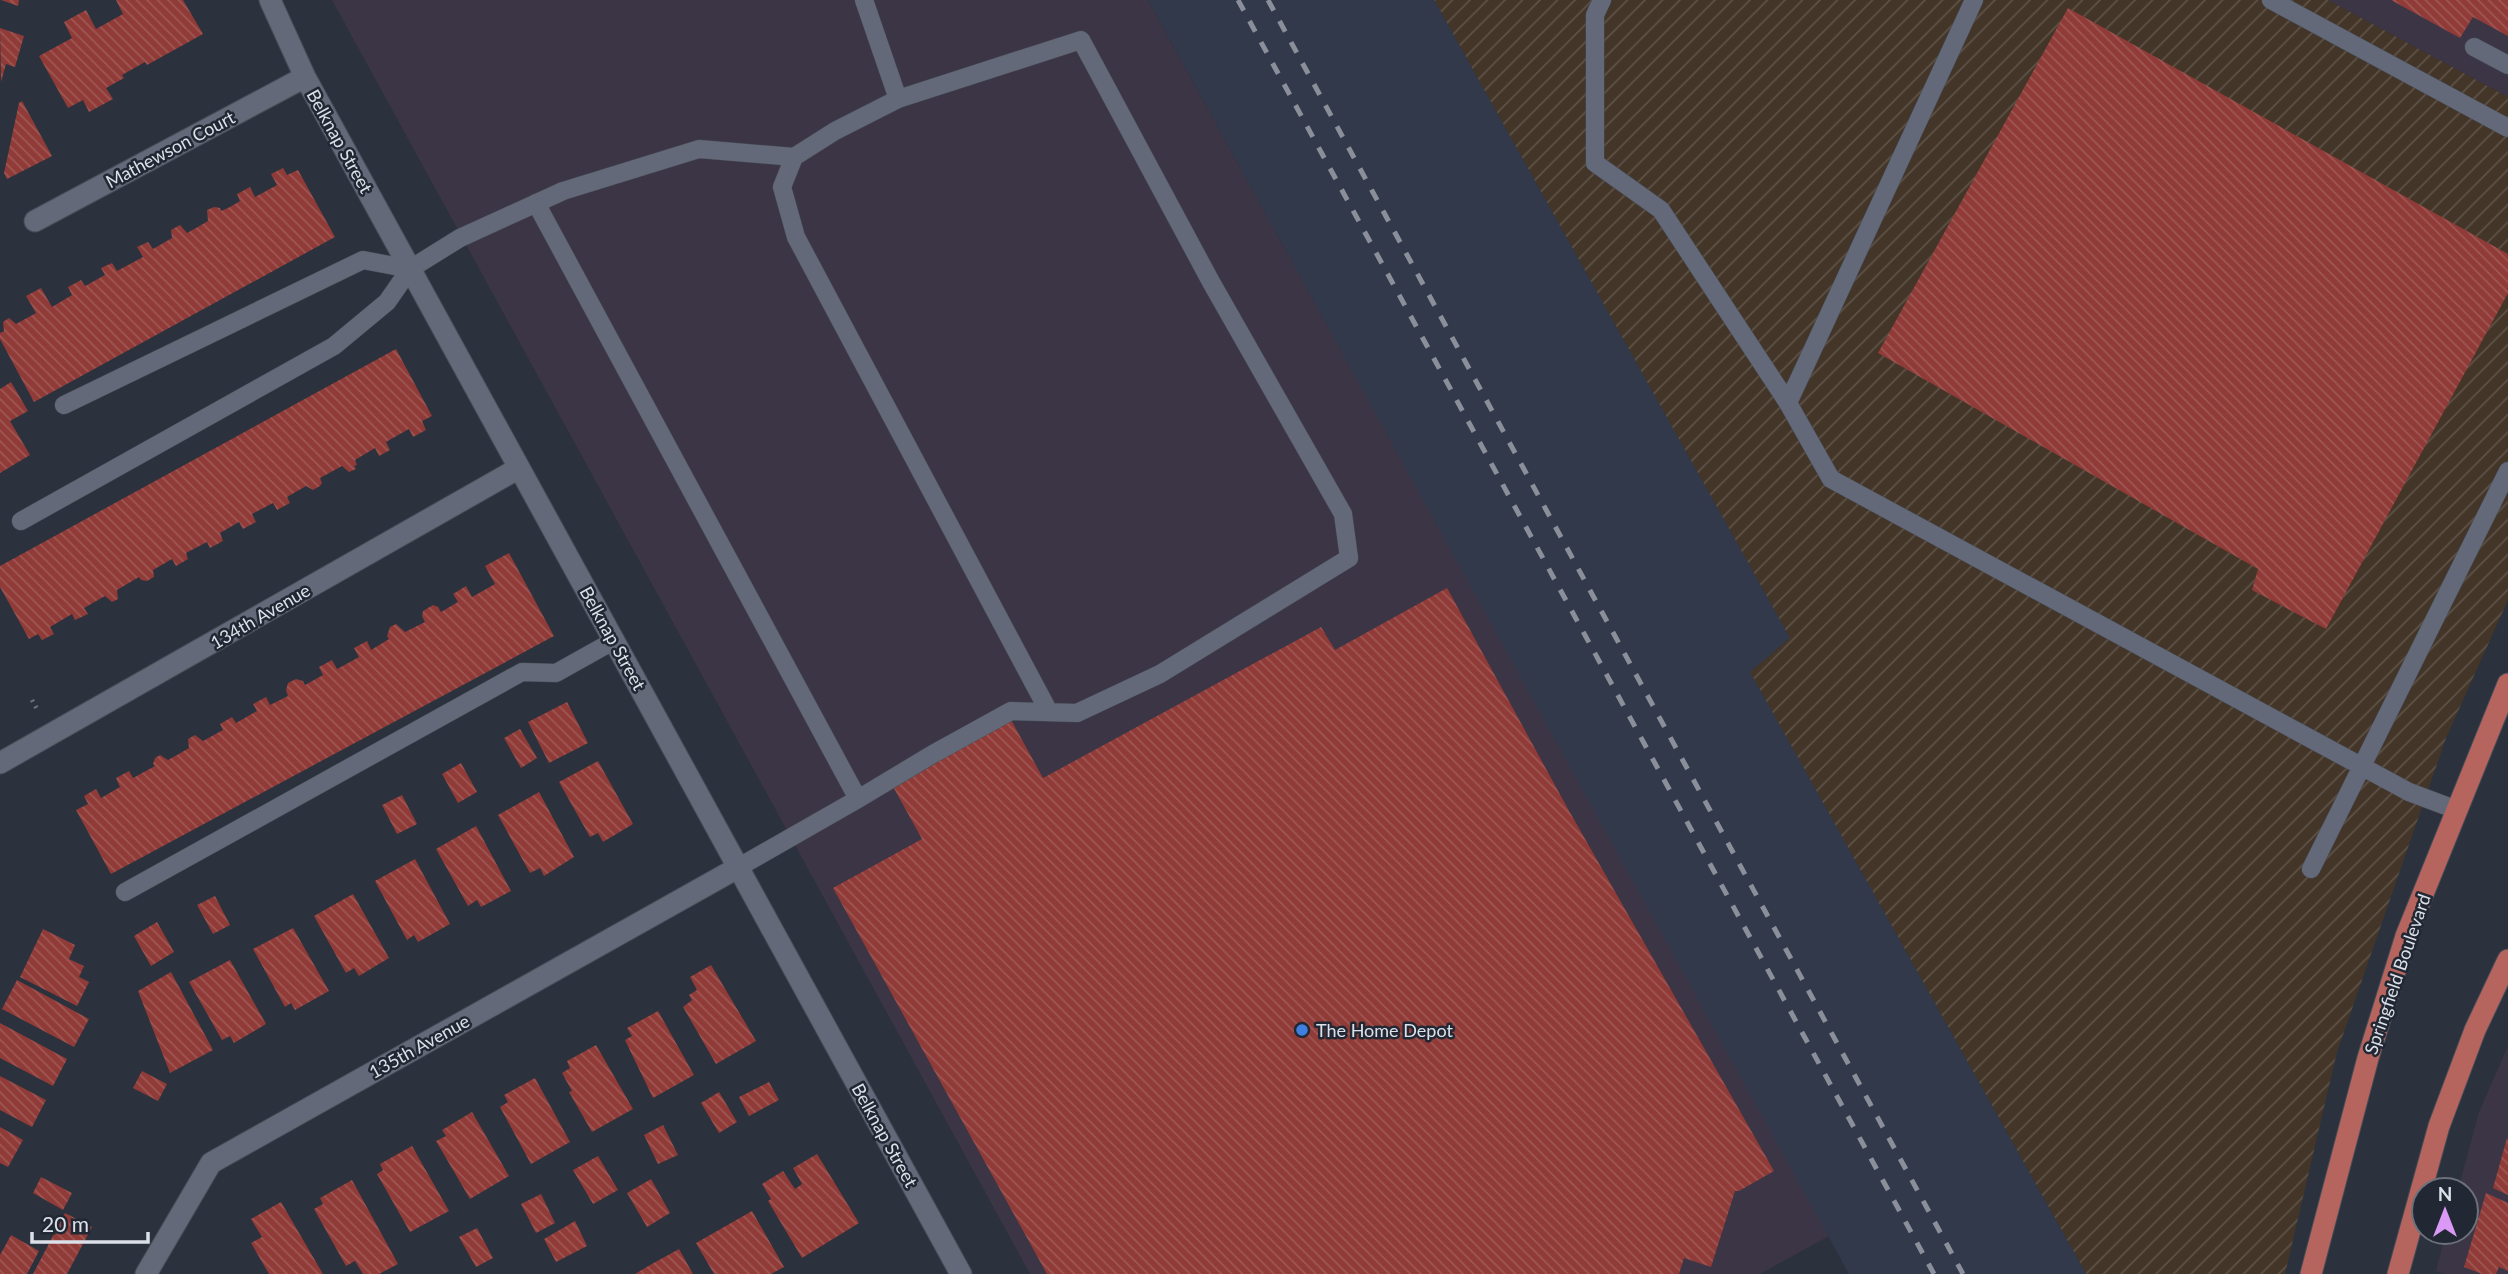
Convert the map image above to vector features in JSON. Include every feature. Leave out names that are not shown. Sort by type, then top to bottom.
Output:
[{"type":"main road","name":"Springfield Boulevard","points":[[2311,1274],[2368,1058],[2402,949],[2508,684]]},
{"type":"main road","points":[[2398,1274],[2439,1126],[2475,1030],[2508,960]]},
{"type":"street","name":"Belknap Street","points":[[270,0],[305,77],[739,867],[955,1272]]},
{"type":"street","name":"Mathewson Court","points":[[35,220],[305,77]]},
{"type":"street","name":"134th Avenue","points":[[0,763],[519,468]]},
{"type":"street","name":"135th Avenue","points":[[146,1274],[211,1163],[739,867]]},
{"type":"lane","points":[[864,0],[898,99]]},
{"type":"lane","points":[[1602,0],[1595,15],[1595,163],[1661,210],[1788,403],[1831,479],[2409,792],[2456,810]]},
{"type":"lane","points":[[1788,403],[1975,0]]},
{"type":"lane","points":[[2271,0],[2508,128]]},
{"type":"lane","points":[[739,867],[1011,711],[1077,713],[1160,674],[1349,558],[1343,514],[1211,282],[1080,40],[898,99],[835,131],[794,157],[782,187],[796,237],[1048,712]]},
{"type":"lane","points":[[2474,47],[2508,65]]},
{"type":"lane","points":[[20,522],[334,346],[387,302],[410,269],[460,238],[563,191],[699,149],[794,157]]},
{"type":"lane","points":[[536,203],[858,799]]},
{"type":"lane","points":[[64,405],[363,260],[410,269]]},
{"type":"lane","points":[[2311,869],[2508,471]]},
{"type":"lane","points":[[125,892],[522,672],[556,673],[615,640]]},
{"type":"shaded area","name":"The Home Depot","points":[[332,0],[1148,0],[1829,1236],[1760,1274],[1030,1274]]},
{"type":"shaded area","points":[[1148,0],[1434,0],[1790,638],[1750,672],[2086,1274],[1849,1274]]},
{"type":"shaded area","points":[[1434,0],[2328,0],[2508,97],[2508,600],[2446,738],[2337,1052],[2285,1274],[2086,1274],[1749,671],[1789,638]]},
{"type":"shaded area","points":[[2328,0],[2508,0],[2508,97]]},
{"type":"shaded area","points":[[2508,1046],[2508,1274],[2445,1274],[2436,1271],[2442,1246],[2480,1246],[2480,1176],[2462,1176],[2479,1112]]},
{"type":"building","points":[[1,0],[19,0],[18,6]]},
{"type":"building","points":[[116,0],[183,0],[203,34],[147,65],[145,62],[122,75],[124,78],[106,88],[113,99],[89,112],[83,100],[68,108],[39,56],[72,38],[64,22],[86,10],[96,29],[123,14]]},
{"type":"building","points":[[2391,0],[2508,0],[2508,36],[2473,17],[2460,38]]},
{"type":"building","points":[[2068,8],[2508,254],[2508,293],[2326,629],[2252,590],[2258,569],[1878,353]]},
{"type":"building","points":[[0,28],[24,36],[15,67],[6,64],[1,82]]},
{"type":"building","points":[[22,101],[52,156],[7,179],[4,173],[19,103]]},
{"type":"building","points":[[283,168],[287,175],[298,170],[335,237],[34,402],[0,339],[0,333],[4,331],[3,322],[9,318],[16,324],[36,313],[26,296],[41,288],[52,307],[72,295],[68,287],[81,280],[85,286],[105,275],[101,268],[112,263],[117,271],[143,257],[137,247],[148,242],[153,249],[172,238],[171,230],[180,225],[187,233],[208,221],[207,210],[214,207],[220,208],[221,211],[230,207],[240,201],[237,194],[250,187],[255,197],[277,185],[271,174]]},
{"type":"building","points":[[396,349],[432,416],[422,421],[426,430],[413,437],[409,429],[386,442],[390,450],[379,456],[375,448],[355,460],[356,469],[349,472],[342,466],[320,478],[322,483],[313,490],[306,486],[287,497],[290,503],[277,510],[273,503],[252,514],[256,522],[243,529],[239,522],[220,533],[223,541],[210,548],[207,542],[186,553],[188,559],[176,566],[172,559],[153,570],[154,577],[147,581],[139,577],[117,590],[118,599],[112,602],[105,596],[84,608],[88,614],[75,620],[72,614],[50,627],[54,634],[42,640],[38,634],[29,639],[0,587],[0,566]]},
{"type":"building","points":[[11,382],[28,411],[10,421],[30,455],[0,473],[0,389]]},
{"type":"building","points":[[509,553],[554,636],[111,874],[76,810],[88,804],[84,796],[96,789],[101,798],[120,787],[116,778],[129,771],[133,778],[155,766],[155,758],[160,755],[168,760],[189,748],[188,739],[195,735],[203,741],[223,730],[220,724],[232,717],[236,723],[257,711],[253,704],[266,697],[270,705],[288,696],[288,683],[296,679],[303,681],[305,685],[323,675],[319,667],[332,660],[337,669],[350,662],[359,657],[354,648],[367,641],[371,650],[389,639],[387,636],[390,627],[396,624],[405,632],[425,622],[423,611],[433,605],[441,612],[458,602],[453,594],[466,586],[472,597],[495,584],[485,566]]},
{"type":"building","name":"The Home Depot","points":[[1447,588],[1568,809],[1774,1171],[1735,1191],[1711,1267],[1684,1258],[1679,1274],[1047,1274],[833,888],[922,839],[891,783],[1010,718],[1043,778],[1321,627],[1335,650]]},
{"type":"building","points":[[567,702],[588,743],[549,763],[528,722]]},
{"type":"building","points":[[520,729],[537,758],[521,768],[504,738]]},
{"type":"building","points":[[598,761],[633,824],[603,842],[598,833],[590,837],[559,782]]},
{"type":"building","points":[[461,763],[477,792],[458,803],[442,774]]},
{"type":"building","points":[[539,792],[574,857],[544,876],[540,868],[530,873],[498,815]]},
{"type":"building","points":[[402,795],[417,824],[397,834],[382,805]]},
{"type":"building","points":[[476,826],[511,891],[481,907],[477,900],[468,906],[436,849]]},
{"type":"building","points":[[415,859],[450,924],[418,942],[414,935],[407,940],[375,881]]},
{"type":"building","points":[[353,894],[389,958],[359,976],[354,968],[346,973],[314,916]]},
{"type":"building","points":[[215,896],[230,925],[213,934],[197,905]]},
{"type":"building","points":[[157,922],[174,952],[151,966],[134,936]]},
{"type":"building","points":[[293,928],[329,991],[295,1010],[291,1003],[285,1007],[253,949]]},
{"type":"building","points":[[43,929],[75,945],[69,959],[84,966],[79,977],[89,982],[77,1006],[20,977]]},
{"type":"building","points":[[230,960],[266,1024],[234,1043],[230,1036],[222,1040],[189,982]]},
{"type":"building","points":[[711,965],[756,1041],[716,1064],[683,1007],[692,1000],[689,995],[697,990],[690,977]]},
{"type":"building","points":[[171,972],[213,1050],[170,1073],[138,991]]},
{"type":"building","points":[[17,980],[89,1019],[74,1047],[2,1009]]},
{"type":"building","points":[[658,1011],[694,1075],[653,1098],[625,1040],[632,1036],[627,1028]]},
{"type":"building","points":[[0,1023],[67,1059],[53,1086],[0,1058]]},
{"type":"building","points":[[596,1045],[633,1109],[592,1132],[569,1092],[572,1091],[562,1073],[570,1068],[567,1061]]},
{"type":"building","points":[[142,1071],[167,1084],[158,1101],[133,1088]]},
{"type":"building","points":[[0,1076],[46,1100],[32,1127],[0,1110]]},
{"type":"building","points":[[535,1078],[570,1142],[531,1164],[500,1107],[508,1102],[504,1095]]},
{"type":"building","points":[[769,1082],[779,1100],[749,1116],[739,1097]]},
{"type":"building","points":[[719,1092],[737,1122],[719,1133],[701,1103]]},
{"type":"building","points":[[472,1112],[509,1176],[470,1199],[436,1141],[446,1136],[442,1130]]},
{"type":"building","points":[[663,1125],[678,1155],[658,1164],[644,1135]]},
{"type":"building","points":[[0,1127],[23,1140],[8,1167],[0,1163]]},
{"type":"building","points":[[2508,1139],[2508,1195],[2493,1188]]},
{"type":"building","points":[[412,1146],[449,1211],[410,1232],[377,1174],[383,1170],[380,1164]]},
{"type":"building","points":[[817,1154],[859,1223],[802,1258],[768,1201],[771,1199],[762,1184],[783,1171],[795,1189],[802,1184],[793,1168]]},
{"type":"building","points":[[598,1156],[618,1190],[593,1204],[573,1170]]},
{"type":"building","points":[[41,1177],[72,1193],[63,1210],[33,1193]]},
{"type":"building","points":[[651,1179],[670,1213],[647,1227],[627,1193]]},
{"type":"building","points":[[352,1180],[398,1264],[379,1274],[363,1274],[355,1261],[346,1266],[314,1209],[323,1204],[320,1198]]},
{"type":"building","points":[[2486,1193],[2508,1203],[2508,1271],[2499,1267],[2496,1274],[2482,1274],[2464,1267],[2470,1246],[2480,1246],[2480,1213]]},
{"type":"building","points":[[541,1194],[555,1223],[536,1233],[521,1204]]},
{"type":"building","points":[[281,1202],[323,1274],[269,1274],[251,1243],[262,1237],[251,1219]]},
{"type":"building","points":[[752,1211],[784,1267],[771,1274],[714,1274],[696,1243]]},
{"type":"building","points":[[65,1213],[92,1227],[67,1274],[33,1274]]},
{"type":"building","points":[[575,1221],[587,1246],[556,1262],[544,1239]]},
{"type":"building","points":[[477,1228],[493,1258],[476,1267],[459,1237]]},
{"type":"building","points":[[11,1235],[39,1251],[27,1274],[0,1274],[0,1255]]},
{"type":"building","points":[[679,1249],[693,1274],[635,1274],[650,1265]]},
{"type":"railway","points":[[1238,0],[1934,1274]]},
{"type":"railway","points":[[1268,0],[1963,1274]]},
{"type":"place","name":"The Home Depot","points":[[1302,1030]]}]
